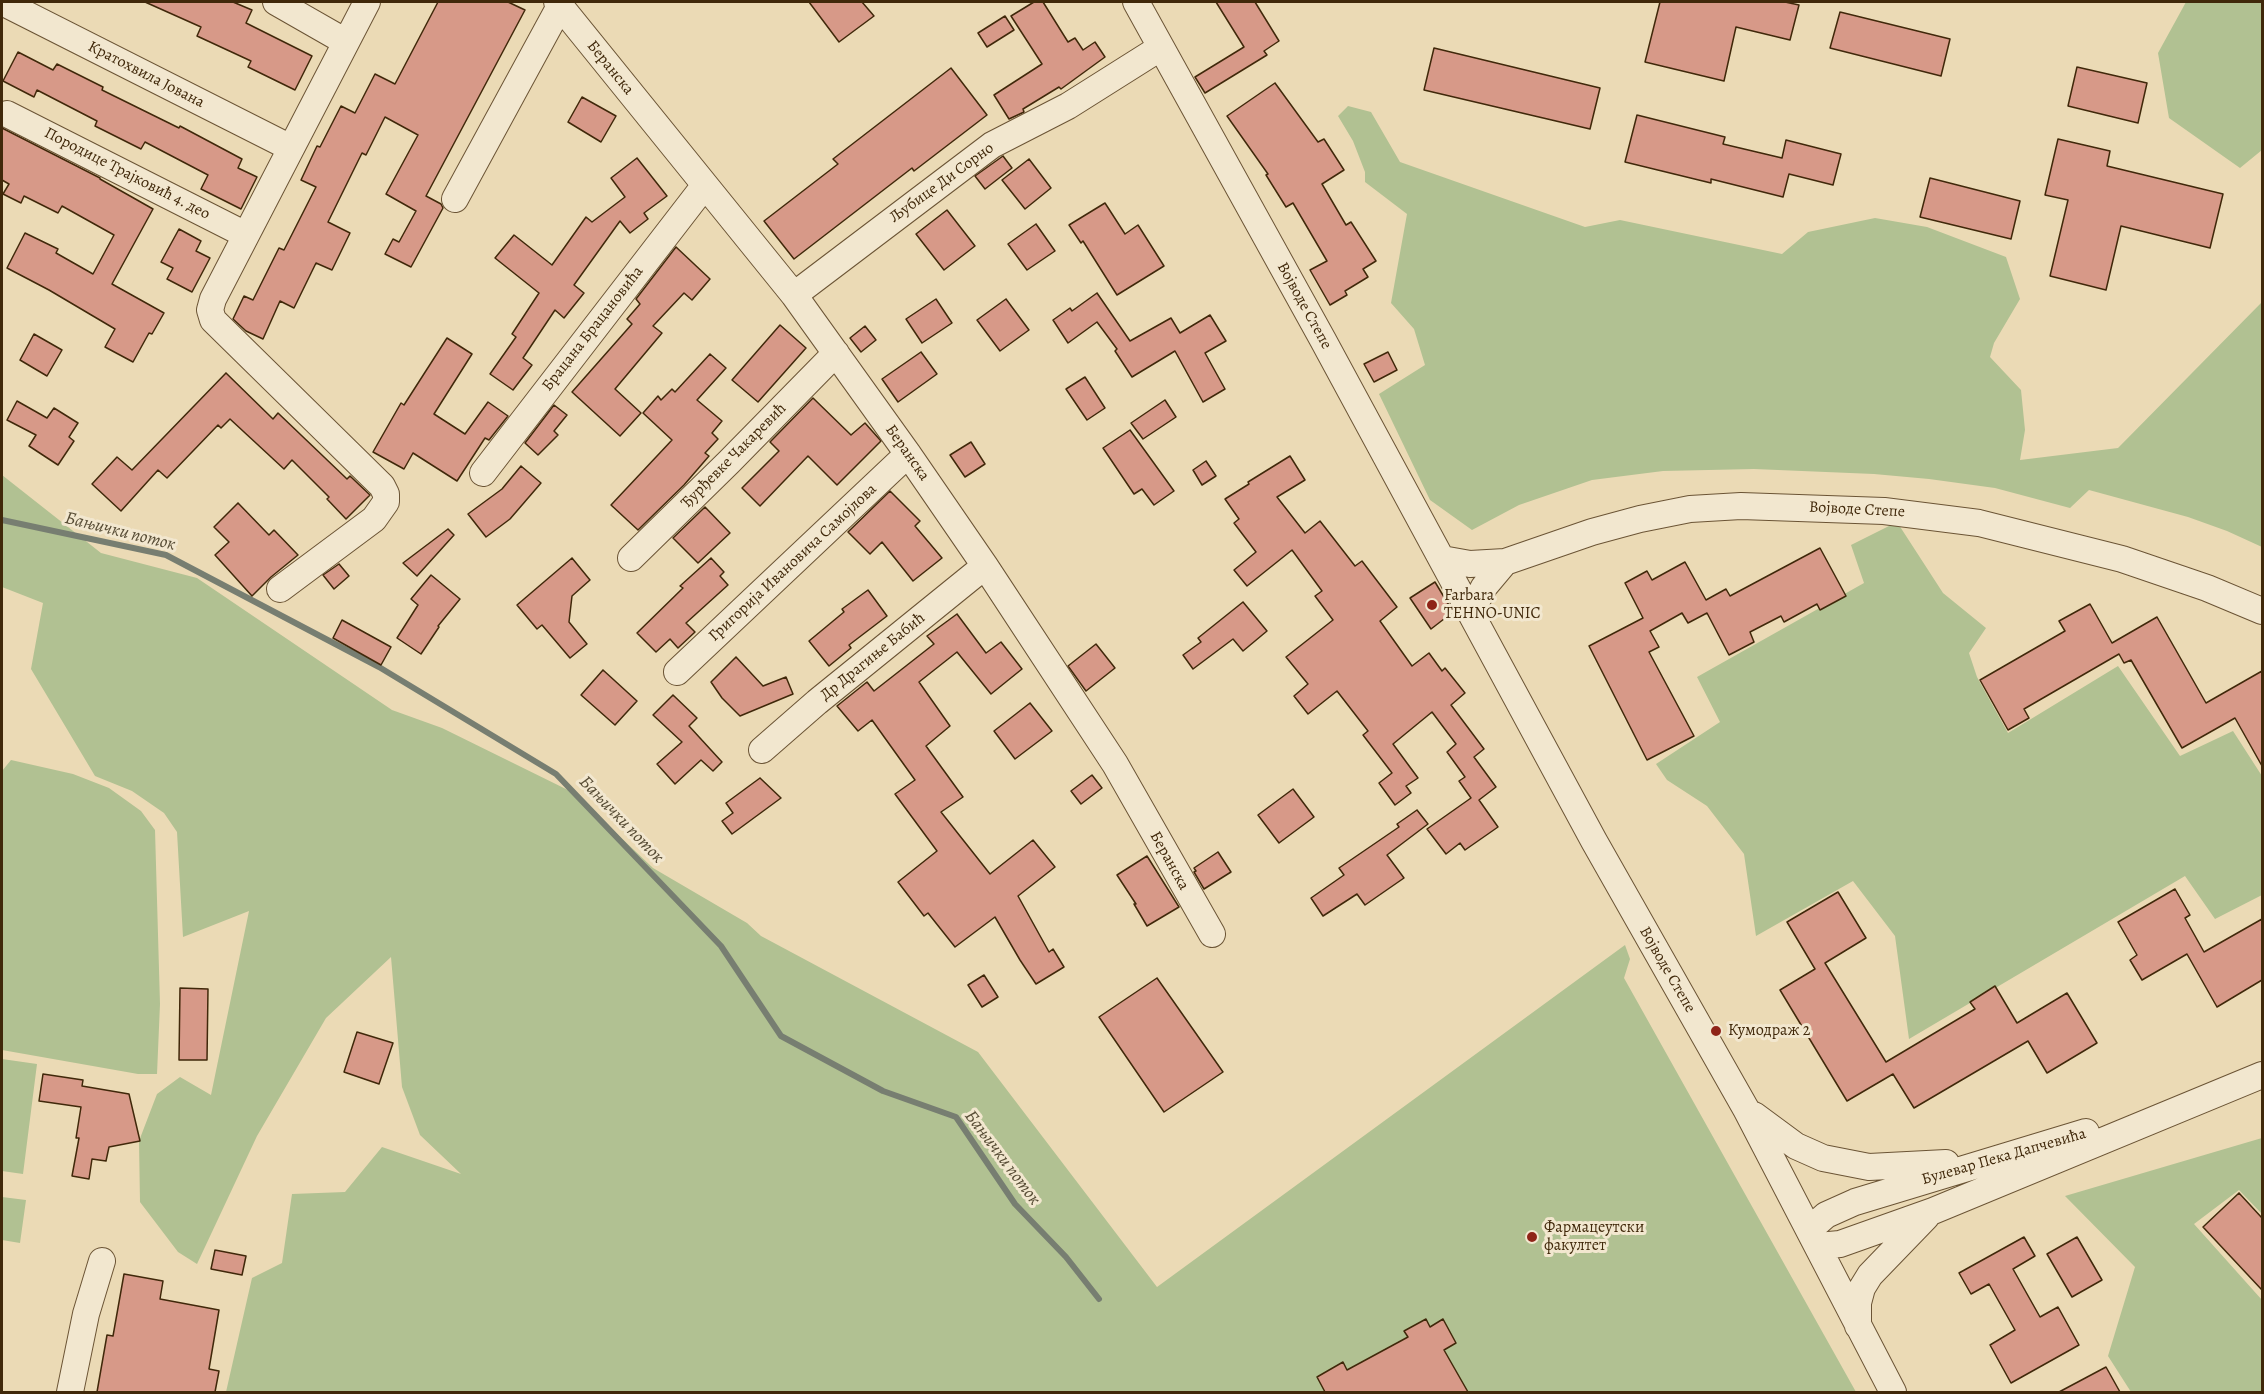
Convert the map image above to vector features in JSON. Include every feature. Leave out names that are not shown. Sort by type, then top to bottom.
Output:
[{"type":"street","name":"Кратохвила Јована","points":[[2,2],[291,148]]},
{"type":"street","points":[[276,2],[346,42]]},
{"type":"street","points":[[280,589],[374,519],[386,502],[386,494],[382,486],[213,320],[210,310],[213,299],[368,2]]},
{"type":"street","name":"Војводе Степе","points":[[1136,2],[1317,329],[1600,851],[1746,1108],[1893,1392]]},
{"type":"street","points":[[455,199],[559,4]]},
{"type":"street","name":"Беранска","points":[[559,4],[794,295],[908,454],[985,566],[1115,764],[1212,934]]},
{"type":"street","name":"Љубице Ди Сорно","points":[[794,295],[992,145],[1068,106],[1160,48]]},
{"type":"street","name":"Породице Трајковић 4. део","points":[[7,114],[246,235]]},
{"type":"street","name":"Брацана Брацановића","points":[[483,473],[705,185]]},
{"type":"street","name":"Ђурђевке Чакаревић","points":[[631,558],[836,353]]},
{"type":"street","name":"Григорија Ивановича Самојлова","points":[[677,672],[908,454]]},
{"type":"street","name":"Војводе Степе","points":[[1442,559],[1470,564],[1505,562],[1592,532],[1690,509],[1770,506],[1884,511],[1979,523],[2122,559],[2262,611]]},
{"type":"street","points":[[1471,612],[1484,587],[1505,562]]},
{"type":"street","name":"Др Драгиње Бабић","points":[[762,750],[817,702],[985,566]]},
{"type":"street","name":"Булевар Пека Дапчевића","points":[[2205,1099],[1988,1160],[1855,1202],[1826,1215],[1814,1238],[1840,1244],[1933,1211],[2205,1099],[2262,1075]]},
{"type":"street","points":[[1746,1108],[1796,1146],[1834,1161],[1869,1167],[1988,1160]]},
{"type":"street","points":[[1858,1326],[1858,1303],[1862,1288],[1870,1275],[1933,1211]]},
{"type":"street","points":[[70,1392],[86,1314],[102,1261]]},
{"type":"green space","points":[[2186,2],[2262,2],[2262,150],[2240,168],[2169,118],[2158,53]]},
{"type":"green space","points":[[1348,106],[1371,112],[1400,162],[1585,227],[1620,220],[1782,254],[1808,232],[1875,218],[1927,227],[2006,257],[2020,299],[1994,343],[1990,357],[2021,390],[2025,430],[2020,460],[2118,448],[2262,302],[2262,547],[2188,517],[2089,490],[2070,508],[1995,488],[1929,479],[1874,474],[1754,469],[1663,471],[1592,480],[1519,505],[1472,530],[1430,500],[1379,394],[1425,365],[1414,329],[1391,303],[1407,214],[1365,182],[1365,172],[1353,141],[1338,116]]},
{"type":"green space","points":[[2,475],[101,553],[197,578],[392,710],[442,728],[574,793],[653,868],[747,923],[761,936],[978,1052],[1157,1287],[1625,945],[1630,959],[1624,978],[1856,1392],[226,1392],[252,1278],[282,1263],[292,1194],[345,1192],[382,1147],[461,1174],[420,1135],[402,1087],[391,957],[326,1018],[257,1136],[197,1264],[178,1252],[140,1202],[139,1141],[157,1094],[180,1077],[211,1095],[249,911],[183,937],[177,832],[164,813],[132,791],[95,776],[31,669],[43,603],[2,587]]},
{"type":"green space","points":[[1897,522],[1943,593],[1986,628],[1969,653],[1977,677],[2008,733],[2118,666],[2180,756],[2233,731],[2262,776],[2262,895],[2215,919],[2185,876],[1909,1039],[1895,936],[1853,881],[1756,936],[1744,854],[1707,806],[1667,780],[1656,764],[1720,722],[1697,677],[1864,583],[1851,545]]},
{"type":"green space","points":[[11,760],[73,774],[109,788],[141,811],[155,830],[160,1004],[157,1074],[138,1074],[2,1050],[2,771]]},
{"type":"green space","points":[[2,1059],[37,1064],[23,1174],[2,1171]]},
{"type":"green space","points":[[2262,1138],[2262,1214],[2239,1190],[2194,1224],[2262,1300],[2262,1392],[2131,1392],[2108,1356],[2135,1267],[2065,1196]]},
{"type":"green space","points":[[2,1197],[26,1200],[20,1243],[2,1240]]},
{"type":"building","points":[[145,2],[233,2],[252,10],[246,23],[312,56],[295,90],[248,67],[251,61],[197,36],[201,27]]},
{"type":"building","points":[[438,2],[508,2],[525,10],[426,196],[441,204],[443,208],[411,267],[385,254],[393,239],[399,242],[416,211],[386,194],[418,135],[385,117],[366,155],[362,153],[328,222],[350,233],[332,270],[316,263],[294,308],[280,301],[263,339],[246,331],[233,319],[244,296],[253,300],[279,248],[284,250],[316,187],[301,180],[317,146],[320,147],[341,106],[355,113],[375,74],[395,84]]},
{"type":"building","points":[[809,2],[862,2],[874,16],[839,42]]},
{"type":"building","points":[[1034,2],[1043,2],[1068,42],[1075,38],[1083,50],[1095,42],[1105,57],[1061,89],[1059,87],[1023,109],[1024,112],[1009,119],[994,95],[1042,64],[1011,16]]},
{"type":"building","points":[[1216,2],[1255,2],[1279,41],[1264,51],[1267,55],[1205,93],[1195,77],[1244,47]]},
{"type":"building","points":[[1660,2],[1785,2],[1799,5],[1790,40],[1736,27],[1724,81],[1645,62]]},
{"type":"building","points":[[1840,12],[1950,39],[1941,76],[1830,48]]},
{"type":"building","points":[[1005,16],[1014,30],[987,47],[978,33]]},
{"type":"building","points":[[1434,48],[1600,88],[1590,129],[1424,90]]},
{"type":"building","points":[[18,52],[53,70],[57,64],[103,87],[102,90],[179,128],[180,126],[242,159],[238,168],[257,177],[241,209],[201,189],[208,175],[145,142],[141,149],[95,126],[97,121],[37,90],[34,97],[3,81]]},
{"type":"building","points":[[2077,67],[2147,83],[2138,123],[2068,106]]},
{"type":"building","points":[[951,68],[987,115],[914,171],[912,168],[794,259],[764,221],[838,164],[833,159]]},
{"type":"building","points":[[1275,83],[1318,142],[1324,139],[1344,170],[1322,184],[1346,225],[1351,222],[1376,261],[1363,269],[1368,277],[1345,291],[1347,295],[1330,305],[1310,270],[1327,261],[1293,203],[1286,207],[1266,175],[1268,174],[1227,116]]},
{"type":"building","points":[[582,97],[616,116],[601,142],[568,122]]},
{"type":"building","points":[[1637,115],[1725,137],[1723,144],[1782,158],[1786,140],[1841,154],[1833,185],[1789,174],[1783,197],[1711,179],[1711,183],[1625,162]]},
{"type":"building","points":[[2,128],[100,178],[153,209],[112,284],[164,313],[152,334],[149,333],[133,362],[105,347],[115,329],[7,268],[25,233],[58,249],[56,253],[93,274],[114,235],[62,206],[58,213],[24,196],[21,203],[3,194],[9,184],[2,180]]},
{"type":"building","points":[[2058,139],[2110,151],[2107,166],[2223,194],[2210,248],[2121,226],[2106,290],[2050,276],[2068,200],[2045,195]]},
{"type":"building","points":[[1003,156],[1012,168],[985,189],[975,176]]},
{"type":"building","points":[[637,158],[667,196],[644,213],[648,219],[630,233],[620,221],[574,285],[584,293],[564,318],[555,310],[523,358],[532,365],[513,390],[490,374],[516,337],[512,334],[539,293],[495,258],[514,235],[552,265],[586,217],[592,222],[625,197],[611,178]]},
{"type":"building","points":[[1029,159],[1051,188],[1025,209],[1002,180]]},
{"type":"building","points":[[1930,178],[2020,201],[2011,239],[1920,217]]},
{"type":"building","points":[[1105,203],[1125,234],[1138,225],[1164,266],[1117,295],[1083,241],[1081,243],[1069,225]]},
{"type":"building","points":[[947,210],[975,246],[944,270],[916,234]]},
{"type":"building","points":[[1036,224],[1055,251],[1027,270],[1008,244]]},
{"type":"building","points":[[179,229],[201,241],[196,251],[210,258],[192,292],[167,279],[173,268],[161,262]]},
{"type":"building","points":[[676,247],[710,279],[692,300],[684,293],[653,326],[662,333],[615,389],[641,413],[620,436],[572,392],[632,324],[627,319],[640,304],[636,299]]},
{"type":"building","points":[[1097,293],[1130,341],[1171,318],[1180,333],[1210,315],[1226,341],[1205,353],[1225,389],[1203,402],[1175,351],[1132,377],[1115,351],[1117,349],[1097,322],[1068,343],[1053,320],[1070,308],[1072,311]]},
{"type":"building","points":[[936,299],[952,323],[922,343],[906,319]]},
{"type":"building","points":[[1006,299],[1029,330],[1000,351],[977,320]]},
{"type":"building","points":[[780,325],[806,348],[758,402],[732,380]]},
{"type":"building","points":[[865,326],[876,340],[861,352],[850,338]]},
{"type":"building","points":[[34,334],[62,350],[47,376],[20,360]]},
{"type":"building","points":[[447,338],[472,354],[434,414],[465,434],[488,402],[508,416],[489,440],[485,438],[457,481],[413,453],[404,469],[373,452],[401,403],[404,405]]},
{"type":"building","points":[[921,352],[937,374],[898,402],[882,379]]},
{"type":"building","points":[[1388,352],[1397,370],[1374,382],[1364,364]]},
{"type":"building","points":[[710,354],[726,368],[697,400],[722,421],[712,433],[718,439],[705,453],[709,456],[684,485],[638,530],[611,505],[672,440],[643,413],[658,396],[661,400],[672,389],[675,392]]},
{"type":"building","points":[[226,373],[273,419],[278,413],[347,479],[350,476],[370,495],[346,519],[327,499],[329,497],[292,460],[284,469],[230,419],[221,428],[218,425],[167,478],[158,470],[121,511],[92,484],[117,457],[132,470]]},
{"type":"building","points":[[1085,377],[1105,408],[1087,420],[1066,389]]},
{"type":"building","points":[[813,398],[851,435],[865,423],[881,441],[837,485],[808,456],[760,506],[742,488],[779,451],[770,442]]},
{"type":"building","points":[[1165,400],[1176,417],[1143,439],[1131,423]]},
{"type":"building","points":[[17,401],[47,418],[54,408],[78,423],[69,437],[74,441],[58,465],[29,446],[36,435],[7,420]]},
{"type":"building","points":[[554,405],[567,415],[554,431],[558,435],[538,455],[525,443]]},
{"type":"building","points":[[1130,430],[1174,491],[1154,505],[1142,489],[1134,494],[1103,448]]},
{"type":"building","points":[[971,442],[985,464],[965,477],[950,455]]},
{"type":"building","points":[[1290,456],[1305,480],[1277,497],[1305,533],[1320,521],[1355,566],[1362,561],[1397,607],[1380,621],[1412,666],[1429,653],[1442,671],[1445,668],[1465,693],[1451,705],[1484,749],[1474,757],[1496,787],[1479,800],[1498,827],[1465,850],[1460,843],[1446,854],[1427,829],[1471,798],[1459,781],[1465,777],[1447,752],[1456,744],[1432,712],[1393,744],[1418,778],[1406,786],[1411,793],[1395,805],[1379,783],[1392,773],[1363,735],[1368,731],[1337,691],[1308,714],[1294,696],[1308,684],[1286,657],[1333,620],[1315,596],[1322,591],[1292,550],[1247,586],[1234,570],[1256,552],[1234,523],[1239,519],[1225,499]]},
{"type":"building","points":[[1206,461],[1216,476],[1202,485],[1193,470]]},
{"type":"building","points":[[521,466],[541,483],[510,519],[486,537],[468,514],[502,489]]},
{"type":"building","points":[[890,491],[920,521],[915,526],[942,558],[913,581],[882,542],[870,554],[848,532]]},
{"type":"building","points":[[238,503],[269,535],[274,530],[298,555],[252,596],[215,555],[229,542],[214,527]]},
{"type":"building","points":[[705,507],[730,533],[698,563],[673,538]]},
{"type":"building","points":[[448,529],[454,535],[417,576],[403,563]]},
{"type":"building","points":[[1820,548],[1846,596],[1820,610],[1817,604],[1784,622],[1781,616],[1750,632],[1754,642],[1729,655],[1707,613],[1688,623],[1682,613],[1650,631],[1659,647],[1649,652],[1694,736],[1647,760],[1589,646],[1643,618],[1625,583],[1647,571],[1652,580],[1685,562],[1706,600],[1726,589],[1730,596]]},
{"type":"building","points":[[572,558],[590,580],[572,596],[569,622],[587,644],[570,658],[542,625],[537,629],[517,605]]},
{"type":"building","points":[[711,558],[724,572],[720,576],[728,585],[686,623],[695,632],[678,648],[670,639],[656,652],[637,633],[683,588],[680,586]]},
{"type":"building","points":[[339,564],[349,576],[334,589],[323,575]]},
{"type":"building","points":[[431,575],[460,599],[438,626],[421,654],[397,638],[418,605],[411,599]]},
{"type":"building","name":"Farbara TEHNO-UNIC","points":[[1435,582],[1453,612],[1431,629],[1410,598]]},
{"type":"building","points":[[868,590],[887,616],[849,645],[851,648],[829,666],[809,641],[844,612],[842,609]]},
{"type":"building","points":[[1243,602],[1267,631],[1243,651],[1233,639],[1193,669],[1183,655],[1201,642],[1198,638]]},
{"type":"building","points":[[2090,604],[2112,643],[2157,617],[2206,703],[2262,671],[2262,766],[2235,718],[2182,748],[2131,660],[2124,663],[2119,654],[2024,709],[2029,718],[2008,730],[1980,680],[2065,631],[2059,621]]},
{"type":"building","points":[[957,614],[986,653],[1001,642],[1022,669],[991,694],[957,652],[919,682],[950,726],[926,746],[963,797],[941,812],[990,874],[1033,840],[1055,867],[1018,896],[1049,952],[1053,949],[1064,967],[1036,984],[995,917],[955,947],[928,913],[924,916],[898,882],[937,851],[895,794],[915,780],[872,720],[858,731],[837,706],[867,682],[874,691],[934,644],[927,636]]},
{"type":"building","points":[[342,620],[391,647],[381,665],[333,638]]},
{"type":"building","points":[[1096,644],[1115,668],[1086,691],[1068,666]]},
{"type":"building","points":[[736,657],[763,686],[786,677],[793,694],[740,716],[722,698],[711,682]]},
{"type":"building","points":[[603,670],[637,701],[615,725],[581,695]]},
{"type":"building","points":[[673,695],[697,718],[689,726],[722,762],[713,771],[701,760],[675,784],[657,764],[682,742],[653,715]]},
{"type":"building","points":[[1030,703],[1052,731],[1015,759],[994,731]]},
{"type":"building","points":[[1092,775],[1102,788],[1081,804],[1071,791]]},
{"type":"building","points":[[760,778],[781,798],[732,834],[722,821],[733,813],[726,803]]},
{"type":"building","points":[[1293,789],[1314,817],[1279,843],[1258,815]]},
{"type":"building","points":[[1417,810],[1428,824],[1387,855],[1404,878],[1365,905],[1357,894],[1323,916],[1311,898],[1344,875],[1339,868],[1399,827],[1397,824]]},
{"type":"building","points":[[1218,852],[1231,872],[1204,889],[1194,868]]},
{"type":"building","points":[[1147,856],[1179,907],[1147,926],[1117,875]]},
{"type":"building","points":[[2175,889],[2190,915],[2185,918],[2204,952],[2262,919],[2262,980],[2217,1007],[2187,954],[2142,980],[2130,960],[2137,955],[2118,922]]},
{"type":"building","points":[[1838,892],[1866,938],[1825,963],[1886,1062],[1975,1009],[1970,1002],[1995,986],[2017,1023],[2067,993],[2097,1043],[2047,1073],[2028,1041],[1914,1108],[1893,1074],[1847,1101],[1780,990],[1815,969],[1787,922]]},
{"type":"building","points":[[984,975],[998,997],[982,1007],[968,985]]},
{"type":"building","points":[[1157,978],[1223,1072],[1164,1112],[1099,1017]]},
{"type":"building","points":[[180,988],[208,989],[207,1060],[179,1060]]},
{"type":"building","points":[[357,1032],[393,1043],[379,1084],[344,1072]]},
{"type":"building","points":[[43,1074],[83,1080],[82,1086],[129,1094],[140,1141],[109,1147],[106,1161],[92,1159],[89,1179],[72,1176],[79,1138],[76,1138],[81,1107],[39,1101]]},
{"type":"building","points":[[2239,1193],[2262,1218],[2262,1290],[2203,1227]]},
{"type":"building","points":[[2024,1237],[2035,1256],[2013,1269],[2040,1317],[2058,1307],[2079,1345],[2011,1383],[1990,1345],[2015,1330],[1989,1284],[1971,1294],[1959,1273]]},
{"type":"building","points":[[2077,1237],[2102,1280],[2072,1297],[2047,1254]]},
{"type":"building","points":[[215,1250],[246,1256],[242,1275],[211,1269]]},
{"type":"building","points":[[124,1274],[163,1281],[160,1299],[219,1310],[209,1369],[219,1371],[215,1392],[97,1392],[107,1335],[113,1336]]},
{"type":"building","points":[[1426,1319],[1430,1327],[1443,1319],[1456,1343],[1444,1350],[1468,1392],[1325,1392],[1317,1377],[1343,1362],[1347,1370],[1408,1337],[1404,1331]]},
{"type":"building","points":[[2106,1367],[2120,1392],[2059,1392]]},
{"type":"waterway","name":"Бањички поток","points":[[2,520],[166,555],[379,667],[556,774],[721,946],[781,1036],[883,1091],[956,1117],[1015,1204],[1066,1257],[1099,1299]]},
{"type":"place","name":"Farbara TEHNO-UNIC","points":[[1432,605]]},
{"type":"place","name":"Кумодраж 2","points":[[1716,1031]]},
{"type":"place","name":"Фармацеутски факултет","points":[[1532,1237]]}]
